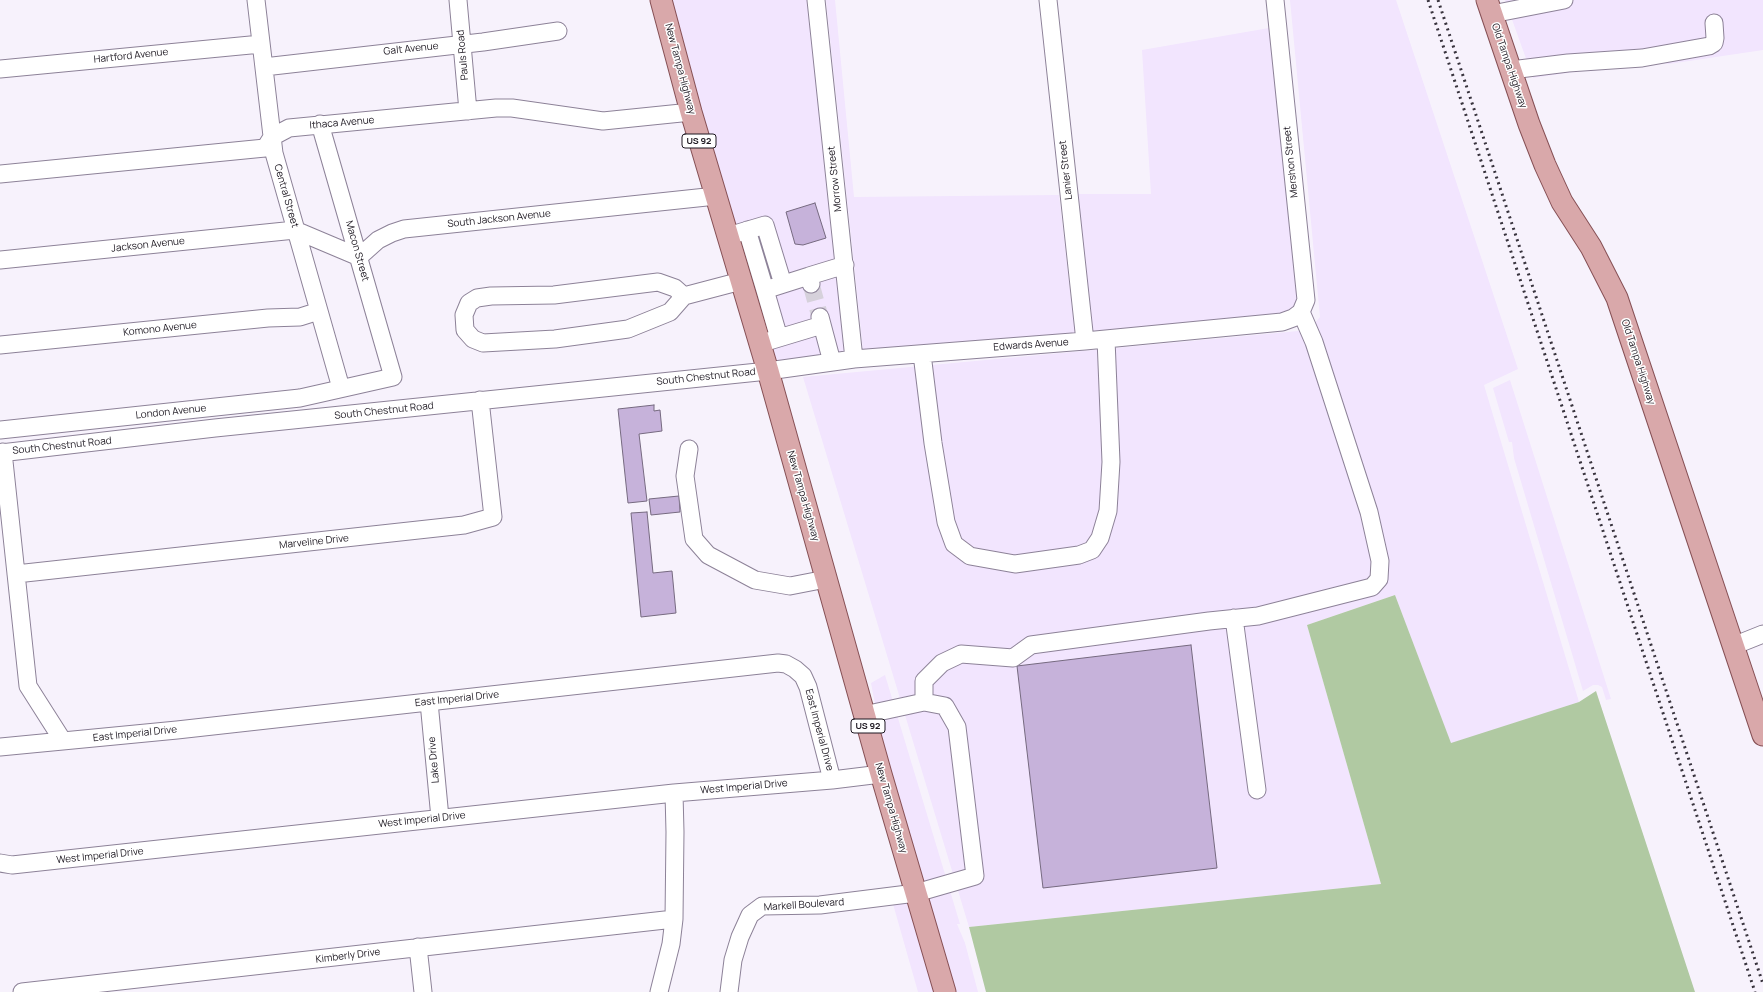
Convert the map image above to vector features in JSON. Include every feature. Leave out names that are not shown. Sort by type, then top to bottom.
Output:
[{"type":"main road","name":"New Tampa Highway","points":[[661,0],[691,112],[741,281],[769,341],[768,371],[864,715],[945,992]]},
{"type":"main road","name":"Old Tampa Highway","points":[[1489,7],[1512,70],[1528,124],[1545,165],[1562,202],[1591,247],[1617,298],[1763,735]]},
{"type":"street","name":"Central Street","points":[[256,0],[274,153],[341,388]]},
{"type":"street","name":"Pauls Road","points":[[458,0],[468,111]]},
{"type":"street","name":"Morrow Street","points":[[816,0],[854,359]]},
{"type":"street","name":"Lanier Street","points":[[1048,0],[1085,341]]},
{"type":"street","name":"Mershon Street","points":[[1276,0],[1306,300],[1297,315]]},
{"type":"street","points":[[1489,7],[1564,0]]},
{"type":"street","points":[[1512,70],[1568,63],[1642,58],[1709,46],[1714,43],[1714,22]]},
{"type":"street","name":"Galt Avenue","points":[[264,67],[558,31]]},
{"type":"street","name":"Hartford Avenue","points":[[0,69],[261,44]]},
{"type":"street","name":"Ithaca Avenue","points":[[0,174],[265,148],[272,137],[289,128],[496,108],[512,108],[603,122],[691,112]]},
{"type":"street","name":"Macon Street","points":[[320,124],[393,377]]},
{"type":"street","name":"South Jackson Avenue","points":[[359,257],[378,240],[404,229],[716,196]]},
{"type":"street","points":[[728,236],[765,225],[783,284]]},
{"type":"street","points":[[295,230],[359,257]]},
{"type":"street","name":"Jackson Avenue","points":[[0,260],[295,230]]},
{"type":"street","points":[[747,230],[765,290],[769,341],[821,321],[832,362]]},
{"type":"street","points":[[765,290],[783,284],[810,280],[845,265]]},
{"type":"street","points":[[684,296],[675,288],[658,282],[554,295],[491,296],[477,298],[469,303],[464,315],[465,330],[474,339],[483,343],[555,338],[628,329],[670,312],[684,296],[741,281]]},
{"type":"street","name":"Komono Avenue","points":[[0,345],[268,318],[300,317],[319,311]]},
{"type":"street","points":[[864,715],[924,702],[924,681],[942,663],[960,654],[1013,658],[1031,645],[1258,616],[1372,587],[1379,579],[1380,562],[1370,512],[1314,342],[1297,315]]},
{"type":"street","name":"Edwards Avenue","points":[[768,371],[854,359],[1085,341],[1282,322],[1297,315]]},
{"type":"street","points":[[922,354],[933,443],[946,522],[954,544],[970,556],[1015,564],[1079,555],[1092,550],[1100,538],[1108,511],[1111,462],[1106,339]]},
{"type":"street","name":"South Chestnut Road","points":[[2,452],[480,400],[768,371]]},
{"type":"street","name":"London Avenue","points":[[0,430],[300,398],[393,377]]},
{"type":"street","name":"Marveline Drive","points":[[16,574],[464,525],[493,517],[480,400]]},
{"type":"street","points":[[689,449],[685,476],[694,539],[708,555],[755,580],[790,586],[826,580]]},
{"type":"street","points":[[2,452],[28,686],[63,741]]},
{"type":"street","points":[[1234,618],[1257,790]]},
{"type":"street","points":[[1733,646],[1763,634]]},
{"type":"street","name":"East Imperial Drive","points":[[0,747],[429,702],[778,663],[786,664],[803,676],[808,687],[832,780]]},
{"type":"street","name":"Lake Drive","points":[[429,702],[440,818]]},
{"type":"street","name":"Markell Boulevard","points":[[729,992],[733,960],[740,937],[750,915],[762,906],[820,905],[916,893],[975,876],[957,727],[945,706],[924,702]]},
{"type":"street","name":"West Imperial Drive","points":[[6,864],[674,793],[832,780],[881,774]]},
{"type":"street","points":[[659,992],[671,944],[674,919],[674,793]]},
{"type":"street","name":"Kimberly Drive","points":[[22,992],[674,919]]},
{"type":"street","points":[[418,948],[423,992]]},
{"type":"shaded area","points":[[670,0],[807,0],[845,352],[774,362]]},
{"type":"shaded area","points":[[826,0],[835,0],[854,197],[1059,195],[1075,333],[863,350]]},
{"type":"shaded area","points":[[1290,0],[1396,0],[1518,369],[1484,385],[1579,702],[1451,744],[1395,595],[1307,625],[1381,884],[969,927],[803,377],[1309,330],[1320,317]]},
{"type":"shaded area","points":[[1505,0],[1763,0],[1763,50],[1669,64],[1647,61],[1533,78]]},
{"type":"shaded area","points":[[1269,28],[1297,299],[1294,307],[1280,314],[1093,332],[1078,194],[1151,194],[1142,50]]},
{"type":"shaded area","points":[[1510,380],[1611,699],[1606,700],[1602,687],[1598,685],[1593,685],[1583,691],[1514,458],[1512,442],[1509,442],[1493,388]]},
{"type":"shaded area","points":[[885,675],[960,924],[957,924],[965,943],[978,992],[954,992],[885,756],[871,683]]},
{"type":"shaded area","points":[[909,902],[935,992],[918,992],[893,904]]},
{"type":"green space","points":[[1395,595],[1451,743],[1579,702],[1596,691],[1695,992],[986,992],[969,927],[1381,884],[1307,625]]},
{"type":"building","points":[[815,203],[826,238],[803,245],[795,244],[786,212]]},
{"type":"building","points":[[654,405],[654,411],[660,410],[662,431],[639,434],[647,501],[628,503],[618,409]]},
{"type":"building","points":[[679,496],[680,512],[651,515],[649,499]]},
{"type":"building","points":[[647,512],[653,573],[672,571],[676,613],[641,617],[631,513]]},
{"type":"building","points":[[1191,645],[1217,868],[1043,888],[1017,666]]},
{"type":"tunnel","points":[[811,284],[820,317]]},
{"type":"railway","points":[[1428,0],[1755,992]]},
{"type":"railway","points":[[1438,0],[1763,984]]}]
